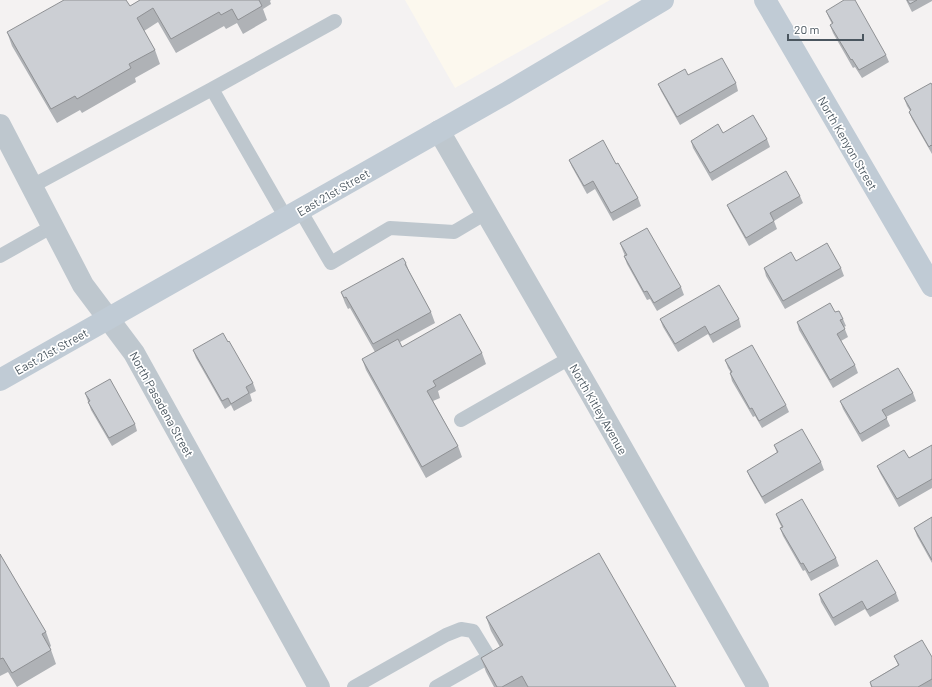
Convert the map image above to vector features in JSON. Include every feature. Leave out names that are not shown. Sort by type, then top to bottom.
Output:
[{"type":"main road","name":"East 21st Street","points":[[0,380],[439,132],[663,0]]},
{"type":"main road","name":"North Kenyon Street","points":[[765,0],[932,286]]},
{"type":"street","name":"North Pasadena Street","points":[[0,126],[83,285],[134,353],[319,687]]},
{"type":"street","name":"North Kitley Avenue","points":[[439,132],[758,687]]},
{"type":"lane","points":[[32,186],[335,21]]},
{"type":"lane","points":[[212,89],[293,214],[331,263],[390,228],[454,232],[486,213]]},
{"type":"lane","points":[[0,256],[53,226]]},
{"type":"lane","points":[[461,420],[570,358]]},
{"type":"lane","points":[[354,687],[446,635],[461,629],[473,631],[492,662],[436,687]]},
{"type":"shaded area","points":[[405,0],[610,0],[455,88]]},
{"type":"building","points":[[64,0],[126,0],[130,6],[140,0],[259,0],[262,6],[238,20],[232,9],[221,15],[219,12],[171,39],[153,8],[137,18],[155,50],[129,64],[131,68],[77,99],[75,96],[51,109],[7,32]]},
{"type":"building","points":[[844,0],[855,0],[886,55],[859,70],[852,59],[851,60],[830,25],[833,23],[826,11]]},
{"type":"building","points":[[907,0],[917,0],[910,4]]},
{"type":"building","points":[[722,58],[736,83],[677,117],[658,84],[685,69],[688,75]]},
{"type":"building","points":[[931,83],[932,146],[931,145],[929,147],[909,112],[911,110],[904,98]]},
{"type":"building","points":[[753,115],[767,139],[710,173],[691,141],[718,124],[723,133]]},
{"type":"building","points":[[603,140],[616,164],[618,163],[638,198],[611,213],[593,181],[584,186],[569,160]]},
{"type":"building","points":[[786,171],[800,196],[770,213],[774,221],[746,238],[727,205]]},
{"type":"building","points":[[647,228],[681,287],[654,303],[647,291],[644,292],[624,256],[627,255],[620,243]]},
{"type":"building","points":[[827,243],[841,268],[783,301],[764,268],[791,252],[796,261]]},
{"type":"building","points":[[403,258],[431,312],[373,344],[346,297],[344,298],[341,292]]},
{"type":"building","points":[[719,285],[739,319],[710,335],[705,326],[675,344],[660,319]]},
{"type":"building","points":[[830,303],[835,312],[839,311],[843,319],[840,320],[845,329],[837,334],[855,365],[830,380],[797,322]]},
{"type":"building","points":[[460,314],[482,353],[433,381],[436,386],[427,391],[458,446],[422,467],[362,359],[398,339],[402,347]]},
{"type":"building","points":[[223,333],[253,383],[246,387],[249,393],[231,404],[228,398],[222,401],[193,350]]},
{"type":"building","points":[[752,345],[786,405],[759,421],[752,408],[750,409],[730,373],[732,372],[725,360]]},
{"type":"building","points":[[898,368],[913,393],[882,410],[887,418],[860,434],[840,401]]},
{"type":"building","points":[[110,379],[135,424],[109,438],[88,402],[90,401],[85,393]]},
{"type":"building","points":[[802,429],[821,462],[762,497],[747,471],[778,452],[774,445]]},
{"type":"building","points":[[932,445],[932,479],[897,499],[877,466],[904,450],[909,458]]},
{"type":"building","points":[[802,499],[836,558],[809,573],[803,563],[801,564],[780,528],[783,527],[776,514]]},
{"type":"building","points":[[932,517],[932,560],[914,528]]},
{"type":"building","points":[[599,553],[676,687],[528,687],[522,676],[502,687],[497,687],[481,658],[503,645],[486,617]]},
{"type":"building","points":[[0,554],[46,632],[42,634],[51,650],[12,673],[3,658],[0,659]]},
{"type":"building","points":[[877,560],[896,593],[867,610],[862,601],[833,618],[819,594]]},
{"type":"building","points":[[922,640],[932,657],[932,679],[918,687],[872,687],[870,682],[899,665],[894,656]]}]
